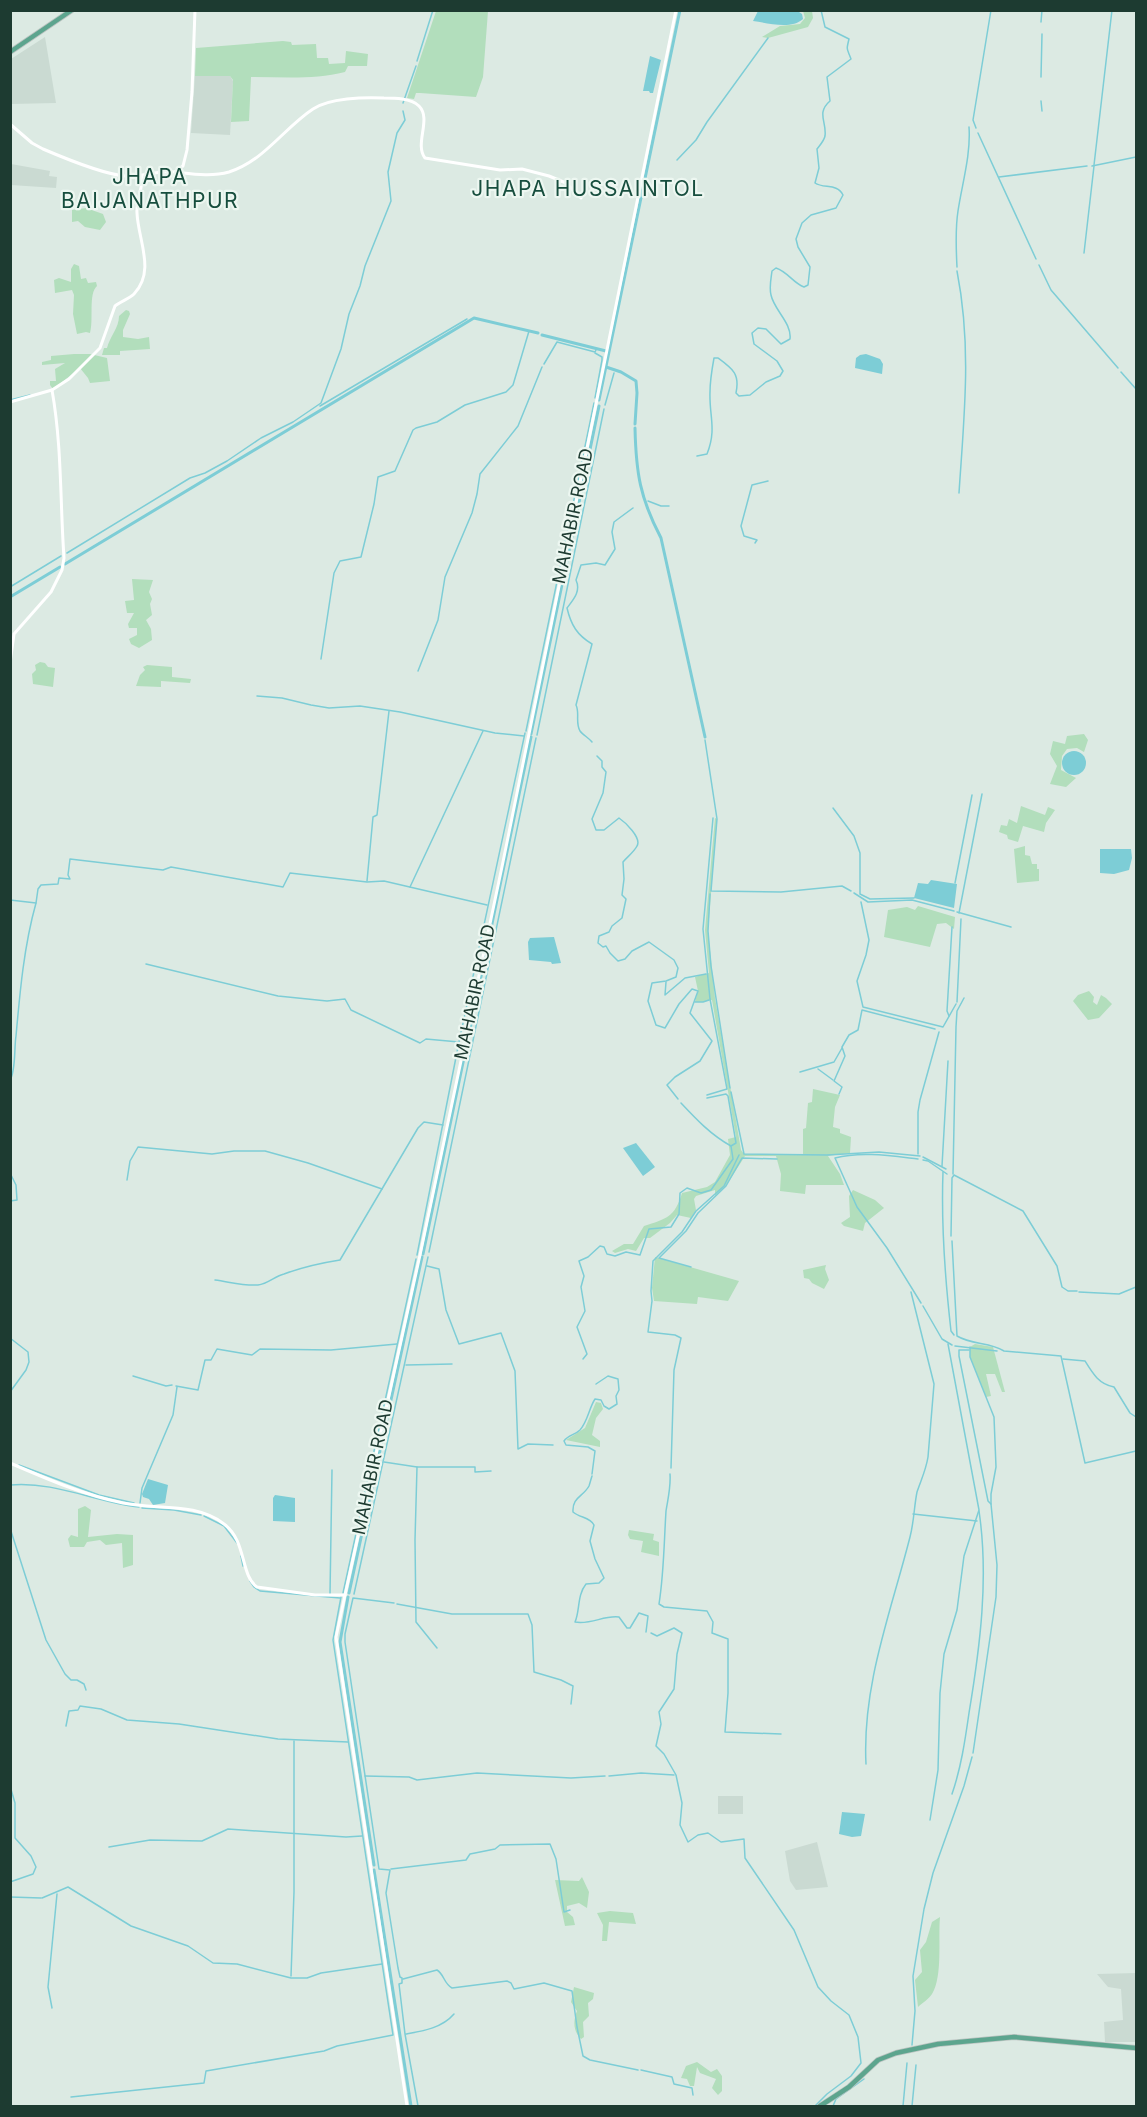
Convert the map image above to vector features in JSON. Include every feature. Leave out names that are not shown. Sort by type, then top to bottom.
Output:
[{"type":"main road","points":[[10,52],[72,10]]},
{"type":"main road","points":[[820,2106],[849,2086],[878,2060],[896,2053],[938,2044],[1014,2037],[1137,2048]]},
{"type":"street","points":[[182,174],[190,120],[195,10]]},
{"type":"street","name":"MAHABIR ROAD","points":[[407,2106],[336,1637],[502,862],[676,10]]},
{"type":"street","points":[[10,124],[32,143],[52,153],[123,176],[175,172],[182,174],[220,173],[241,166],[275,144],[301,118],[316,107],[357,99],[403,100],[417,104],[422,110],[424,120],[422,153],[425,158],[500,170],[522,170],[549,176],[566,183],[581,198]]},
{"type":"street","points":[[175,172],[183,166]]},
{"type":"street","points":[[10,402],[52,390],[69,379],[94,355],[103,341],[115,306],[132,296],[141,285],[145,262],[137,207],[143,183],[142,176]]},
{"type":"street","points":[[10,663],[14,634],[51,592],[62,570],[64,554],[60,453],[52,390]]},
{"type":"street","points":[[10,1463],[62,1485],[111,1500],[136,1505],[188,1509],[217,1519],[230,1529],[238,1541],[248,1573],[257,1587],[315,1594],[345,1594]]},
{"type":"shaded area","points":[[45,37],[56,103],[11,104],[11,59]]},
{"type":"shaded area","points":[[195,76],[230,76],[233,81],[230,135],[191,133]]},
{"type":"shaded area","points":[[11,164],[50,171],[49,176],[57,177],[56,188],[11,185]]},
{"type":"shaded area","points":[[718,1796],[743,1796],[743,1814],[718,1814]]},
{"type":"shaded area","points":[[817,1842],[828,1887],[796,1890],[790,1881],[785,1851]]},
{"type":"shaded area","points":[[1136,1973],[1136,2042],[1105,2042],[1104,2022],[1123,2020],[1121,1989],[1108,1987],[1097,1974]]},
{"type":"green space","points":[[436,11],[488,11],[483,77],[476,97],[416,93],[414,99],[407,98]]},
{"type":"green space","points":[[803,11],[812,11],[813,18],[808,27],[768,38],[762,37],[780,26],[800,24],[805,18]]},
{"type":"green space","points":[[291,42],[292,45],[316,44],[317,58],[328,58],[329,64],[345,63],[346,51],[368,54],[367,66],[348,66],[345,72],[322,76],[251,77],[249,121],[231,122],[233,80],[230,76],[195,76],[196,48]]},
{"type":"green space","points":[[86,208],[103,214],[106,222],[100,230],[85,227],[78,221],[72,222],[72,210]]},
{"type":"green space","points":[[74,264],[79,266],[81,279],[86,278],[88,283],[96,282],[97,286],[92,301],[90,333],[77,334],[72,290],[55,293],[54,280],[59,278],[71,282],[71,269]]},
{"type":"green space","points":[[126,310],[130,314],[123,330],[123,337],[138,339],[149,337],[150,349],[120,351],[120,355],[102,355],[116,328],[119,316]]},
{"type":"green space","points":[[90,354],[107,358],[110,381],[90,383],[80,368],[53,389],[50,381],[56,381],[55,369],[65,363],[42,365],[42,362],[51,360],[51,356]]},
{"type":"green space","points":[[132,579],[153,580],[149,592],[152,599],[150,604],[152,615],[146,620],[151,629],[152,640],[139,648],[131,644],[129,639],[137,635],[137,628],[129,628],[128,624],[134,613],[127,613],[125,601],[134,600]]},
{"type":"green space","points":[[40,662],[55,668],[53,687],[33,684],[32,674],[36,670],[35,665]]},
{"type":"green space","points":[[147,665],[172,667],[172,677],[191,679],[190,683],[161,681],[161,687],[136,686],[140,675],[145,670],[143,667]]},
{"type":"green space","points":[[1084,734],[1088,740],[1084,752],[1077,748],[1067,749],[1062,756],[1061,770],[1076,778],[1066,787],[1050,784],[1057,766],[1050,754],[1053,741],[1065,744],[1067,736]]},
{"type":"green space","points":[[1021,806],[1045,815],[1048,807],[1055,810],[1046,823],[1044,832],[1023,826],[1018,842],[1008,839],[1007,835],[999,832],[1001,825],[1007,826],[1009,819],[1017,823]]},
{"type":"green space","points":[[715,818],[717,819],[708,931],[715,998],[741,1150],[744,1154],[803,1155],[803,1129],[806,1128],[808,1103],[812,1102],[813,1089],[840,1095],[835,1107],[833,1127],[840,1129],[840,1133],[851,1137],[850,1153],[828,1156],[840,1174],[844,1185],[806,1185],[805,1194],[780,1191],[781,1174],[776,1156],[745,1156],[726,1186],[715,1196],[715,1190],[696,1196],[694,1199],[696,1210],[691,1218],[677,1215],[650,1238],[644,1238],[636,1251],[628,1249],[615,1253],[612,1251],[624,1244],[633,1244],[644,1226],[669,1216],[682,1193],[707,1187],[715,1182],[730,1155],[728,1139],[736,1137],[712,1000],[695,1002],[698,991],[695,977],[709,973],[705,930]]},
{"type":"green space","points":[[1025,846],[1025,855],[1030,856],[1032,864],[1037,864],[1037,869],[1039,869],[1039,881],[1017,883],[1014,849]]},
{"type":"green space","points":[[918,906],[955,917],[954,929],[946,923],[937,924],[930,947],[884,937],[888,910],[907,907],[915,910]]},
{"type":"green space","points":[[1089,991],[1094,997],[1093,1002],[1097,1005],[1101,995],[1112,1004],[1099,1018],[1088,1020],[1073,1001],[1078,995]]},
{"type":"green space","points":[[853,1190],[875,1200],[884,1208],[865,1223],[863,1231],[841,1223],[850,1217],[849,1196]]},
{"type":"green space","points":[[655,1257],[739,1281],[728,1301],[698,1297],[697,1304],[654,1301],[652,1288]]},
{"type":"green space","points":[[826,1265],[829,1280],[824,1289],[804,1278],[803,1270]]},
{"type":"green space","points":[[975,1344],[993,1347],[1005,1392],[1002,1392],[995,1374],[986,1374],[991,1396],[986,1397],[970,1357],[970,1347]]},
{"type":"green space","points":[[596,1402],[601,1403],[603,1409],[596,1418],[592,1435],[600,1441],[600,1447],[566,1440],[585,1428]]},
{"type":"green space","points":[[85,1506],[91,1510],[88,1537],[133,1535],[133,1565],[123,1568],[122,1543],[106,1545],[100,1540],[87,1542],[84,1547],[70,1547],[68,1539],[71,1535],[78,1537],[78,1509]]},
{"type":"green space","points":[[629,1530],[654,1534],[653,1540],[659,1542],[659,1556],[641,1552],[643,1541],[630,1539]]},
{"type":"green space","points":[[582,1877],[589,1892],[587,1908],[579,1903],[567,1906],[567,1912],[573,1917],[575,1925],[565,1926],[555,1880],[579,1881]]},
{"type":"green space","points":[[610,1911],[633,1913],[636,1924],[609,1922],[607,1941],[602,1941],[603,1925],[597,1913]]},
{"type":"green space","points":[[940,1917],[938,1977],[931,1996],[918,2007],[915,1980],[922,1972],[920,1950],[926,1942],[932,1922]]},
{"type":"green space","points":[[574,1987],[594,1993],[593,1999],[588,2003],[589,2016],[583,2022],[584,2037],[581,2039],[574,2026],[577,2011],[571,2002]]},
{"type":"green space","points":[[697,2062],[711,2072],[717,2069],[722,2076],[722,2091],[718,2095],[712,2088],[716,2079],[700,2073],[697,2067],[694,2086],[690,2086],[687,2079],[681,2078],[686,2066]]},
{"type":"water","points":[[758,11],[799,12],[803,19],[786,25],[753,21]]},
{"type":"water","points":[[650,56],[661,60],[653,93],[643,91]]},
{"type":"water","points":[[866,354],[880,359],[883,364],[882,374],[855,368],[856,358]]},
{"type":"water","points":[[1074,751],[1083,754],[1086,763],[1083,772],[1074,775],[1065,772],[1062,763],[1065,754]]},
{"type":"water","points":[[1100,849],[1131,849],[1132,858],[1129,870],[1114,874],[1100,873]]},
{"type":"water","points":[[931,880],[957,884],[954,908],[914,898],[918,883],[928,884]]},
{"type":"water","points":[[554,937],[561,963],[552,964],[529,960],[528,942],[530,938]]},
{"type":"water","points":[[636,1143],[655,1167],[643,1176],[623,1148]]},
{"type":"water","points":[[148,1479],[168,1485],[165,1503],[153,1505],[149,1499],[143,1497]]},
{"type":"water","points":[[275,1495],[295,1498],[295,1522],[273,1521]]},
{"type":"water","points":[[842,1812],[865,1814],[861,1836],[852,1837],[839,1834]]},
{"type":"waterway","points":[[417,61],[433,10]]},
{"type":"waterway","points":[[599,400],[680,10]]},
{"type":"waterway","points":[[697,456],[707,454],[712,437],[710,388],[714,358],[718,358],[734,372],[737,381],[736,393],[739,396],[750,395],[766,382],[780,376],[783,371],[777,361],[754,344],[752,333],[758,328],[766,329],[781,344],[790,339],[786,322],[771,295],[772,271],[776,268],[800,285],[804,287],[808,285],[810,267],[796,239],[802,223],[811,215],[836,208],[843,195],[837,189],[815,183],[819,168],[817,149],[825,136],[823,114],[830,101],[827,77],[851,59],[847,49],[849,39],[825,27],[821,10]]},
{"type":"waterway","points":[[976,128],[973,120],[991,10]]},
{"type":"waterway","points":[[1041,22],[1042,10]]},
{"type":"waterway","points":[[1094,165],[1112,10]]},
{"type":"waterway","points":[[1041,77],[1042,34]]},
{"type":"waterway","points":[[677,160],[696,140],[768,38]]},
{"type":"waterway","points":[[403,103],[416,66]]},
{"type":"waterway","points":[[1041,101],[1042,111]]},
{"type":"waterway","points":[[67,553],[190,478],[227,461],[321,403],[341,349],[349,314],[365,266],[391,201],[388,172],[397,133],[405,120],[403,111]]},
{"type":"waterway","points":[[957,267],[956,225],[967,159],[969,127]]},
{"type":"waterway","points":[[978,133],[1036,259]]},
{"type":"waterway","points":[[1092,166],[1136,157]]},
{"type":"waterway","points":[[999,177],[1087,166]]},
{"type":"waterway","points":[[1084,253],[1094,166]]},
{"type":"waterway","points":[[1039,265],[1051,290],[1118,368]]},
{"type":"waterway","points":[[957,271],[962,299],[966,355],[959,493]]},
{"type":"waterway","points":[[65,564],[474,318],[538,333]]},
{"type":"waterway","points":[[320,406],[467,319]]},
{"type":"waterway","points":[[321,659],[334,573],[340,561],[361,557],[378,477],[395,471],[413,430],[416,428],[437,422],[465,405],[506,392],[513,385],[529,331]]},
{"type":"waterway","points":[[542,335],[606,351]]},
{"type":"waterway","points":[[544,364],[557,342],[595,352],[596,350]]},
{"type":"waterway","points":[[595,353],[602,357],[602,360],[595,398]]},
{"type":"waterway","points":[[418,671],[438,620],[445,577],[472,513],[480,474],[518,426],[542,367]]},
{"type":"waterway","points":[[606,367],[621,372],[636,381],[635,424]]},
{"type":"waterway","points":[[1121,372],[1136,389]]},
{"type":"waterway","points":[[605,405],[614,373]]},
{"type":"waterway","points":[[10,400],[30,395]]},
{"type":"waterway","points":[[526,731],[594,403]]},
{"type":"waterway","points":[[531,734],[599,406]]},
{"type":"waterway","points":[[537,735],[604,409]]},
{"type":"waterway","points":[[635,428],[640,485],[661,538],[705,737]]},
{"type":"waterway","points":[[755,543],[757,540],[744,536],[741,526],[752,485],[768,481]]},
{"type":"waterway","points":[[648,501],[661,506],[669,506]]},
{"type":"waterway","points":[[592,742],[580,731],[576,705],[592,644],[575,629],[567,608],[577,591],[576,580],[581,565],[596,563],[605,565],[615,549],[612,532],[614,522],[633,508]]},
{"type":"waterway","points":[[10,587],[61,556]]},
{"type":"waterway","points":[[10,597],[60,567]]},
{"type":"waterway","points":[[257,696],[282,698],[329,708],[360,706],[400,712],[495,733],[524,736]]},
{"type":"waterway","points":[[367,881],[373,817],[377,815],[389,711]]},
{"type":"waterway","points":[[410,887],[483,731]]},
{"type":"waterway","points":[[417,1255],[459,1042],[525,733]]},
{"type":"waterway","points":[[423,1254],[531,737]]},
{"type":"waterway","points":[[429,1252],[536,738]]},
{"type":"waterway","points":[[705,740],[717,819],[711,891],[781,892],[842,886],[851,891]]},
{"type":"waterway","points":[[597,756],[602,761],[602,767],[606,772],[603,793],[592,819],[596,830],[604,830],[619,818],[632,831],[638,843],[623,862],[622,895],[626,899],[622,918],[612,926],[609,932],[599,936],[598,943],[603,947],[606,946],[618,961],[625,959],[632,951],[649,942],[674,960],[678,968],[676,977],[652,983],[648,1001],[656,1025],[665,1028],[679,1004],[692,989],[698,991],[690,1013],[712,1041],[700,1061],[667,1085],[678,1099]]},
{"type":"waterway","points":[[959,913],[982,794]]},
{"type":"waterway","points":[[955,883],[972,795]]},
{"type":"waterway","points":[[833,808],[854,836],[860,853],[860,894],[870,899],[914,898]]},
{"type":"waterway","points":[[707,1095],[727,1089],[710,999],[703,929],[713,818]]},
{"type":"waterway","points":[[36,903],[38,889],[41,885],[58,884],[59,878],[70,879],[68,875],[70,859],[163,870],[171,867],[283,887],[290,873],[367,882],[384,881],[487,905]]},
{"type":"waterway","points":[[854,893],[868,902],[912,900],[954,911]]},
{"type":"waterway","points":[[710,894],[708,931],[711,966],[730,1088]]},
{"type":"waterway","points":[[10,900],[36,903],[23,969],[14,1065],[10,1080]]},
{"type":"waterway","points":[[861,902],[869,940],[857,981],[863,1007],[943,1027],[956,1004]]},
{"type":"waterway","points":[[957,912],[1011,927]]},
{"type":"waterway","points":[[957,1002],[961,919]]},
{"type":"waterway","points":[[949,1016],[947,1011],[952,927]]},
{"type":"waterway","points":[[146,964],[278,996],[327,1001],[345,999],[351,1010],[420,1043],[426,1039],[459,1042]]},
{"type":"waterway","points":[[666,982],[665,995],[685,978],[706,974]]},
{"type":"waterway","points":[[953,1174],[956,1027],[957,1011],[964,998]]},
{"type":"waterway","points":[[695,1002],[709,1000]]},
{"type":"waterway","points":[[839,1094],[842,1087],[834,1081],[845,1056],[842,1047],[849,1035],[858,1030],[862,1010],[935,1029]]},
{"type":"waterway","points":[[918,1154],[920,1100],[939,1032]]},
{"type":"waterway","points":[[800,1072],[834,1062],[842,1048]]},
{"type":"waterway","points":[[942,1166],[948,1061]]},
{"type":"waterway","points":[[818,1069],[833,1080]]},
{"type":"waterway","points":[[10,1086],[10,1102]]},
{"type":"waterway","points":[[731,1092],[744,1154],[827,1155],[879,1152],[920,1156]]},
{"type":"waterway","points":[[707,1098],[726,1094],[728,1096],[736,1143],[731,1146]]},
{"type":"waterway","points":[[583,1359],[587,1354],[577,1327],[585,1311],[581,1287],[584,1276],[579,1261],[588,1257],[600,1246],[604,1247],[607,1254],[615,1256],[626,1252],[640,1255],[649,1229],[671,1227],[679,1214],[680,1193],[687,1188],[701,1193],[711,1190],[733,1159],[731,1146],[710,1132],[681,1103]]},
{"type":"waterway","points":[[215,1280],[258,1285],[298,1269],[340,1260],[418,1128],[424,1122],[443,1125]]},
{"type":"waterway","points":[[127,1180],[130,1161],[138,1147],[212,1154],[265,1151],[308,1163],[382,1189]]},
{"type":"waterway","points":[[918,1159],[866,1154],[835,1158],[857,1207],[887,1248],[921,1303]]},
{"type":"waterway","points":[[671,1468],[674,1370],[681,1338],[675,1335],[648,1332],[652,1301],[653,1261],[682,1232],[696,1211],[724,1186],[739,1155]]},
{"type":"waterway","points":[[923,1157],[946,1169]]},
{"type":"waterway","points":[[691,1267],[659,1258],[686,1231],[698,1213],[726,1186],[742,1158],[777,1159]]},
{"type":"waterway","points":[[923,1160],[947,1174]]},
{"type":"waterway","points":[[943,1172],[945,1271],[951,1331],[954,1335]]},
{"type":"waterway","points":[[10,1173],[16,1185],[17,1200],[10,1201]]},
{"type":"waterway","points":[[951,1236],[952,1178],[954,1175],[1023,1211],[1057,1266],[1062,1287],[1068,1291],[1077,1291]]},
{"type":"waterway","points":[[952,1241],[957,1336],[1004,1351],[1061,1356],[1085,1463],[1136,1451]]},
{"type":"waterway","points":[[349,1593],[422,1257]]},
{"type":"waterway","points":[[354,1594],[428,1257]]},
{"type":"waterway","points":[[343,1593],[416,1259]]},
{"type":"waterway","points":[[427,1266],[439,1269],[446,1310],[459,1344],[501,1333],[515,1371],[518,1449],[528,1444],[553,1445]]},
{"type":"waterway","points":[[1079,1292],[1119,1294],[1136,1287]]},
{"type":"waterway","points":[[866,1764],[866,1735],[873,1677],[910,1537],[917,1492],[928,1457],[934,1384],[911,1292]]},
{"type":"waterway","points":[[923,1306],[942,1339],[952,1345]]},
{"type":"waterway","points":[[10,1338],[28,1352],[29,1362],[10,1392]]},
{"type":"waterway","points":[[176,1386],[198,1390],[205,1360],[211,1360],[217,1349],[252,1355],[260,1349],[331,1350],[397,1344]]},
{"type":"waterway","points":[[930,1820],[938,1770],[940,1693],[944,1654],[957,1610],[964,1556],[979,1510],[948,1344]]},
{"type":"waterway","points":[[955,1346],[997,1351]]},
{"type":"waterway","points":[[970,1347],[970,1357],[994,1417],[996,1467],[991,1504],[997,1565],[996,1597],[973,1753]]},
{"type":"waterway","points":[[969,1350],[959,1350],[959,1356],[988,1501],[991,1504]]},
{"type":"waterway","points":[[1063,1359],[1085,1361],[1100,1381],[1114,1387],[1130,1413],[1136,1417]]},
{"type":"waterway","points":[[406,1365],[452,1364]]},
{"type":"waterway","points":[[133,1376],[166,1386],[172,1385]]},
{"type":"waterway","points":[[592,1474],[595,1451],[588,1447],[566,1445],[564,1441],[583,1426],[595,1399],[601,1400],[609,1409],[617,1404],[618,1379],[608,1376],[596,1384]]},
{"type":"waterway","points":[[140,1503],[142,1488],[173,1415],[177,1387]]},
{"type":"waterway","points":[[384,1462],[417,1467],[475,1467],[475,1472],[491,1471]]},
{"type":"waterway","points":[[19,1465],[99,1495],[134,1503]]},
{"type":"waterway","points":[[417,1467],[416,1622],[437,1648]]},
{"type":"waterway","points":[[330,1594],[332,1470]]},
{"type":"waterway","points":[[670,1474],[659,1604],[664,1607],[707,1611],[713,1622],[712,1633],[728,1639],[725,1732],[781,1734]]},
{"type":"waterway","points":[[592,1476],[587,1490],[574,1503],[573,1512],[590,1520],[594,1525],[590,1541],[604,1578],[599,1583],[586,1584],[583,1588],[575,1622],[619,1617],[627,1628],[630,1628],[639,1613],[648,1616],[646,1632]]},
{"type":"waterway","points":[[10,1485],[43,1486],[139,1507]]},
{"type":"waterway","points":[[142,1508],[201,1515]]},
{"type":"waterway","points":[[952,1794],[964,1744],[980,1638],[983,1562],[979,1511]]},
{"type":"waterway","points":[[913,1514],[977,1521]]},
{"type":"waterway","points":[[204,1516],[224,1526],[237,1543]]},
{"type":"waterway","points":[[10,1528],[46,1640],[65,1674],[71,1680],[84,1684],[86,1690]]},
{"type":"waterway","points":[[241,1556],[243,1566]]},
{"type":"waterway","points":[[250,1581],[260,1591],[340,1598]]},
{"type":"waterway","points":[[71,2097],[204,2083],[206,2071],[324,2051],[337,2046],[393,2035],[333,1640],[341,1597]]},
{"type":"waterway","points":[[348,1597],[340,1642],[374,1865]]},
{"type":"waterway","points":[[394,1603],[353,1598],[345,1642],[379,1869],[390,1870],[386,1893],[398,1968],[402,1978],[402,1983],[399,1984],[405,2034],[418,2106]]},
{"type":"waterway","points":[[397,1604],[452,1614],[528,1614],[532,1625],[534,1672],[573,1686],[571,1704]]},
{"type":"waterway","points":[[651,1633],[657,1636],[674,1628],[682,1633],[677,1654],[674,1689],[659,1712],[661,1724],[656,1746],[664,1754],[676,1775],[682,1803],[680,1825],[688,1842],[698,1835],[708,1833],[721,1842],[744,1839],[745,1858],[794,1930],[818,1987],[849,2015],[858,2037],[861,2063],[851,2076],[815,2106]]},
{"type":"waterway","points":[[66,1726],[69,1711],[78,1710],[80,1706],[101,1709],[127,1720],[179,1724],[278,1739],[348,1742]]},
{"type":"waterway","points":[[291,1976],[294,1892],[294,1741]]},
{"type":"waterway","points":[[912,2045],[915,2011],[913,1976],[924,1909],[933,1873],[972,1757]]},
{"type":"waterway","points":[[365,1776],[409,1777],[417,1780],[477,1773],[571,1778],[605,1776]]},
{"type":"waterway","points":[[609,1776],[641,1773],[674,1775]]},
{"type":"waterway","points":[[10,1786],[15,1803],[15,1838],[31,1856],[36,1867],[33,1874],[10,1882]]},
{"type":"waterway","points":[[109,1847],[150,1840],[202,1841],[228,1829],[346,1837],[362,1836]]},
{"type":"waterway","points":[[391,1869],[466,1860],[470,1854],[495,1849],[500,1845],[550,1844],[556,1859],[564,1912],[570,1910]]},
{"type":"waterway","points":[[374,1870],[411,2106]]},
{"type":"waterway","points":[[42,1898],[68,1887],[131,1926],[188,1946],[213,1963],[237,1964],[291,1978],[307,1978],[321,1973],[382,1964]]},
{"type":"waterway","points":[[52,2008],[48,1987],[57,1894]]},
{"type":"waterway","points":[[10,1897],[41,1898]]},
{"type":"waterway","points":[[403,1979],[437,1970],[452,1988],[507,1981],[514,1989],[544,1983],[572,1991],[583,2056],[590,2060],[638,2070]]},
{"type":"waterway","points":[[406,2034],[438,2026],[454,2014]]},
{"type":"waterway","points":[[903,2106],[907,2063]]},
{"type":"waterway","points":[[912,2106],[916,2065]]},
{"type":"waterway","points":[[641,2070],[672,2077],[674,2084],[692,2088],[693,2095]]},
{"type":"waterway","points":[[833,2106],[836,2099],[864,2079]]},
{"type":"district","name":"JHAPA BAIJANATHPUR","points":[[150,189]]},
{"type":"district","name":"JHAPA HUSSAINTOL","points":[[588,189]]}]
